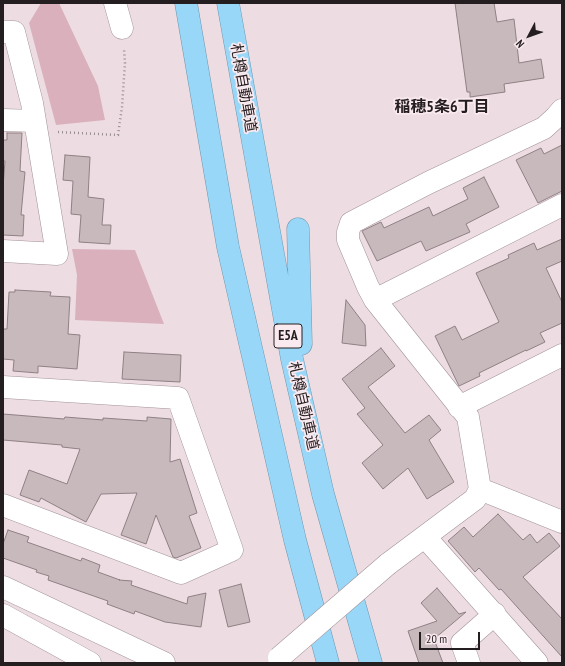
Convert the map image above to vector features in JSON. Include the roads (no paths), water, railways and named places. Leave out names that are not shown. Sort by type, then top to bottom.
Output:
[{"type":"highway","points":[[186,3],[228,247],[295,540],[328,663]]},
{"type":"highway","name":"札樽自動車道","points":[[228,3],[292,359],[323,494],[371,663]]},
{"type":"highway","points":[[298,229],[303,406]]},
{"type":"street","points":[[115,3],[122,28]]},
{"type":"street","points":[[3,32],[14,32],[32,103],[58,254],[3,251]]},
{"type":"street","points":[[275,661],[388,564],[475,499],[480,489],[468,417],[375,300],[348,240],[348,232],[351,222],[428,183],[544,128],[562,110]]},
{"type":"street","points":[[3,120],[35,120]]},
{"type":"street","points":[[375,300],[562,205]]},
{"type":"street","points":[[459,406],[562,355]]},
{"type":"street","points":[[3,387],[178,398],[232,550],[181,573],[3,505]]},
{"type":"street","points":[[480,489],[562,522]]},
{"type":"street","points":[[425,537],[537,663]]},
{"type":"street","points":[[3,587],[164,663]]},
{"type":"street","points":[[469,663],[462,643],[494,614]]},
{"type":"street","points":[[3,615],[90,663]]},
{"type":"district","name":"稲穂5条6丁目","points":[[442,107]]}]
